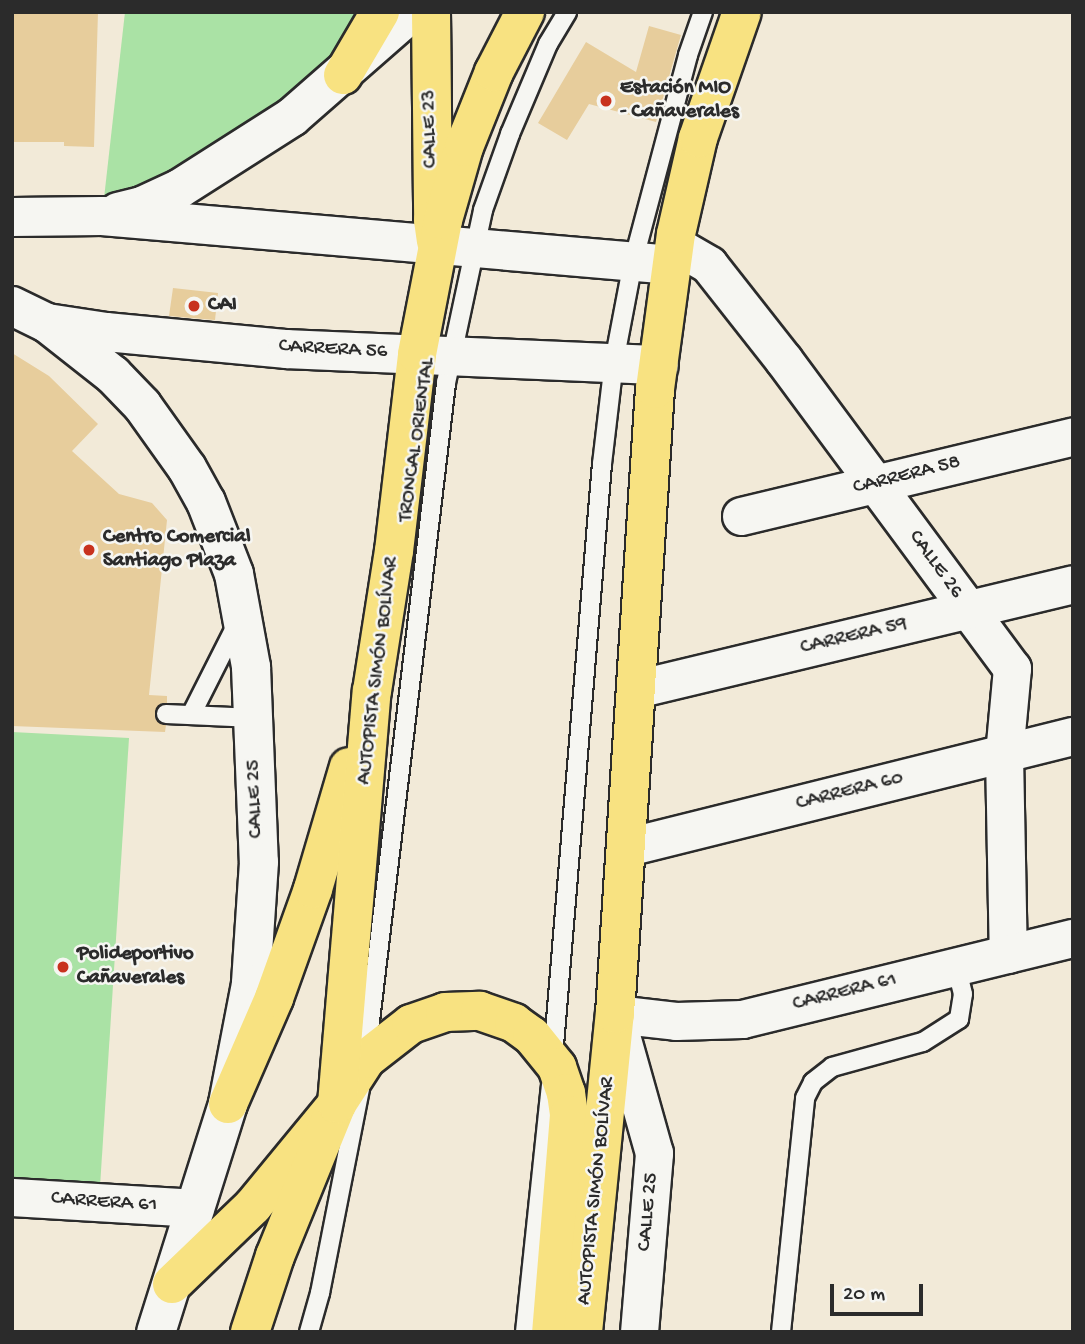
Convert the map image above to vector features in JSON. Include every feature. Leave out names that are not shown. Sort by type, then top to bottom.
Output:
[{"type":"main road","points":[[343,75],[380,12]]},
{"type":"main road","name":"CALLE 23","points":[[431,12],[433,220],[455,247]]},
{"type":"main road","name":"AUTOPISTA SIMÓN BOLÍVAR","points":[[250,1332],[275,1256],[337,1104],[372,691],[394,551],[455,247],[464,147],[494,72],[524,12]]},
{"type":"main road","name":"AUTOPISTA SIMÓN BOLÍVAR","points":[[583,1332],[615,1014],[659,365],[673,255],[698,138],[742,12]]},
{"type":"main road","points":[[228,1104],[274,998],[308,901],[372,691]]},
{"type":"main road","points":[[172,1284],[253,1206],[337,1104],[366,1059],[411,1024],[445,1012],[471,1010],[514,1023],[532,1036],[553,1061],[566,1093],[569,1115],[551,1332]]},
{"type":"street","points":[[102,216],[142,206],[188,184],[292,117],[412,12]]},
{"type":"street","points":[[12,217],[102,216],[633,261],[673,255]]},
{"type":"street","name":"CALLE 26","points":[[673,255],[709,265],[1012,668],[1004,754],[1008,954]]},
{"type":"street","name":"CARRERA 56","points":[[12,306],[47,323],[106,332],[287,349],[659,365]]},
{"type":"street","name":"CALLE 25","points":[[47,323],[113,375],[166,436],[211,514],[234,574],[243,611],[254,718],[259,862],[251,984],[228,1104],[156,1332]]},
{"type":"street","name":"CARRERA 58","points":[[741,516],[1073,436]]},
{"type":"street","name":"CARRERA 59","points":[[636,688],[1073,584]]},
{"type":"street","name":"CARRERA 60","points":[[627,847],[1073,736]]},
{"type":"street","name":"CARRERA 61","points":[[615,1014],[676,1021],[742,1019],[1073,939]]},
{"type":"street","name":"CALLE 25","points":[[615,1014],[654,1153],[639,1332]]},
{"type":"street","name":"CARRERA 61","points":[[12,1197],[195,1208]]},
{"type":"lane","points":[[455,247],[483,210],[510,134],[548,44],[567,12]]},
{"type":"lane","points":[[525,1332],[553,1061],[602,464],[614,362],[633,261],[688,55],[704,12]]},
{"type":"lane","name":"TRONCAL ORIENTAL","points":[[309,1332],[320,1293],[366,1059],[446,383],[435,355]]},
{"type":"lane","points":[[191,715],[243,611]]},
{"type":"lane","points":[[166,714],[254,718]]},
{"type":"lane","points":[[781,1332],[805,1098],[813,1082],[832,1067],[923,1042],[959,1019],[963,994],[956,967]]},
{"type":"green space","points":[[125,12],[412,12],[395,29],[102,216]]},
{"type":"green space","name":"Polideportivo Cañaverales","points":[[12,732],[129,738],[99,1202],[12,1197]]},
{"type":"building","points":[[12,12],[98,12],[94,147],[64,146],[64,142],[12,142]]},
{"type":"building","points":[[649,26],[681,35],[656,122],[589,104],[567,140],[538,123],[586,42],[636,72]]},
{"type":"building","name":"CAI","points":[[173,288],[218,293],[215,320],[169,316]]},
{"type":"building","name":"Centro Comercial Santiago Plaza","points":[[12,353],[49,376],[98,424],[72,451],[119,494],[152,503],[167,520],[149,695],[167,696],[167,703],[160,704],[155,713],[156,720],[166,725],[165,732],[12,726]]},
{"type":"place","name":"Estación MIO - Cañaverales","points":[[606,101]]},
{"type":"place","name":"CAI","points":[[194,306]]},
{"type":"place","name":"Centro Comercial Santiago Plaza","points":[[89,550]]},
{"type":"place","name":"Polideportivo Cañaverales","points":[[63,967]]}]
